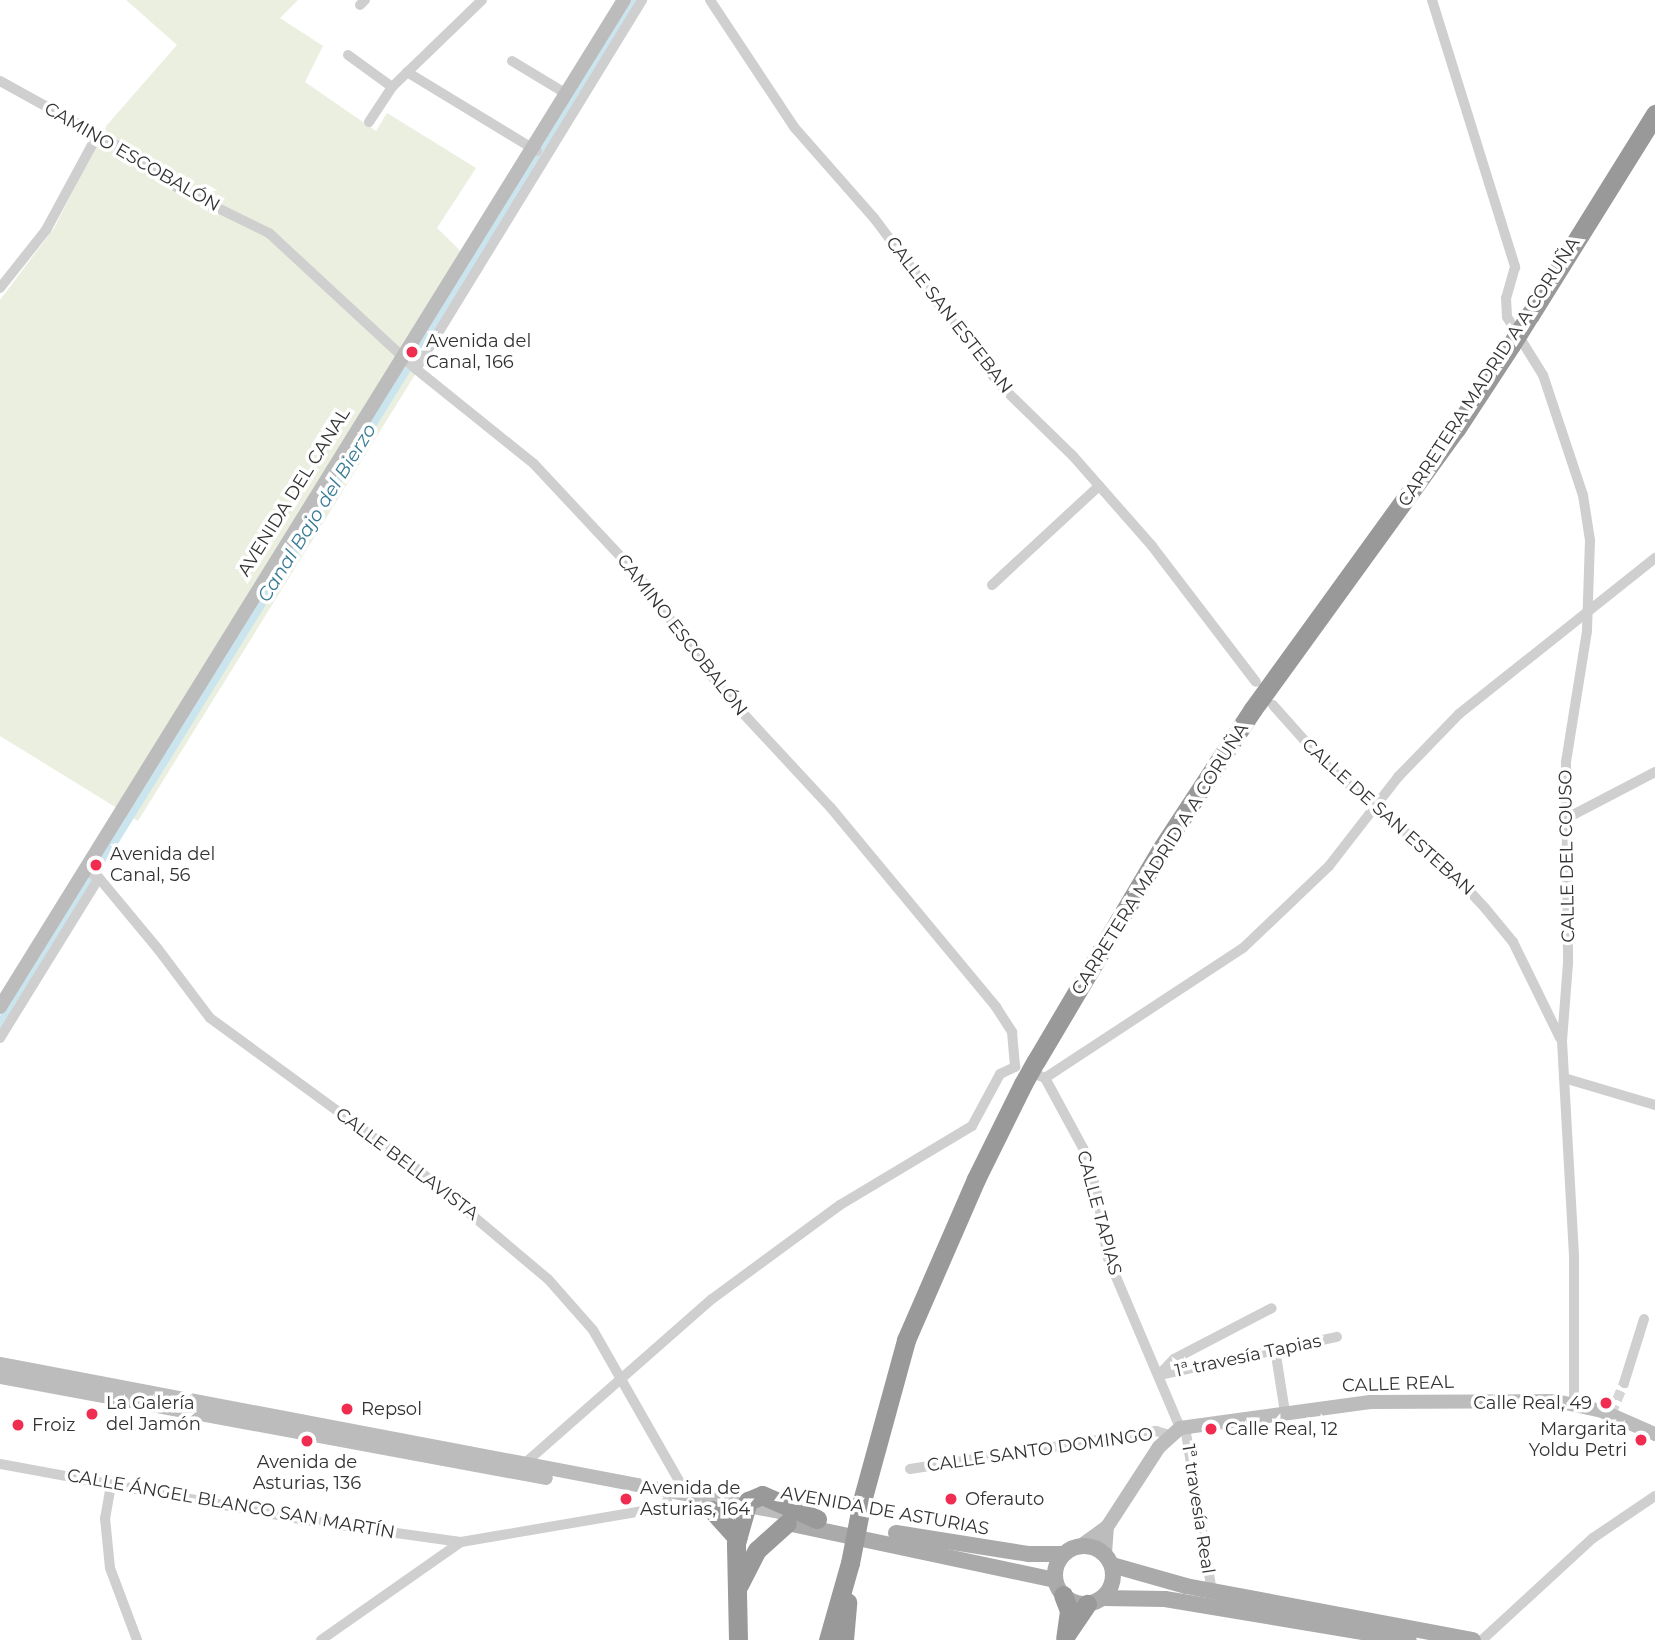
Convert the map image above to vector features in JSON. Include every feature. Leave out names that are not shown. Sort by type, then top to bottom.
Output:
[{"type":"highway","name":"CARRETERA MADRID A A CORUÑA","points":[[835,1640],[862,1501],[906,1340],[1019,1075],[1040,1070],[1162,848],[1253,709],[1448,440],[1511,335],[1530,315],[1655,114]]},
{"type":"highway","points":[[738,1640],[736,1593],[742,1520],[751,1498],[762,1495],[817,1519]]},
{"type":"highway","points":[[712,1510],[742,1520],[753,1534],[769,1535]]},
{"type":"highway","points":[[736,1593],[750,1560],[769,1535],[787,1523]]},
{"type":"highway","points":[[828,1640],[850,1563]]},
{"type":"highway","points":[[844,1640],[850,1563]]},
{"type":"highway","points":[[1059,1588],[1069,1611],[1064,1639]]},
{"type":"highway","points":[[1064,1639],[1095,1601]]},
{"type":"main road","name":"AVENIDA DEL CANAL","points":[[0,1007],[92,874],[401,356],[624,0]]},
{"type":"main road","name":"AVENIDA DE ASTURIAS","points":[[0,1364],[687,1495],[742,1520],[787,1523],[1059,1588]]},
{"type":"main road","points":[[0,1377],[712,1510]]},
{"type":"main road","name":"CALLE REAL","points":[[1178,1430],[1285,1412],[1370,1402],[1574,1404],[1655,1434]]},
{"type":"main road","points":[[1178,1430],[1107,1527],[1082,1545],[1063,1554],[1059,1588],[1095,1601],[1165,1599],[1409,1640]]},
{"type":"main road","name":"AVENIDA DE ASTURIAS","points":[[817,1519],[1005,1550],[1063,1554]]},
{"type":"main road","points":[[1095,1601],[1114,1578],[1109,1559],[1107,1527]]},
{"type":"main road","points":[[1082,1545],[1109,1559],[1212,1591],[1473,1640]]},
{"type":"street","points":[[369,122],[392,87],[482,0]]},
{"type":"street","points":[[416,369],[642,0]]},
{"type":"street","name":"CALLE SAN ESTEBAN","points":[[709,0],[794,127],[874,218],[999,384],[1099,485],[1160,556],[1256,682]]},
{"type":"street","points":[[1433,1],[1515,267],[1505,310],[1511,335]]},
{"type":"street","points":[[348,55],[392,87]]},
{"type":"street","points":[[512,61],[565,93]]},
{"type":"street","points":[[407,72],[531,149],[546,154]]},
{"type":"street","name":"CAMINO ESCOBALÓN","points":[[0,81],[98,134],[180,189],[269,233],[401,356],[534,464],[637,574],[726,695],[831,808],[996,1007],[1012,1032],[1019,1075]]},
{"type":"street","points":[[0,288],[46,230],[98,134]]},
{"type":"street","name":"CALLE DEL COUSO","points":[[1511,335],[1539,366],[1583,495],[1590,540],[1588,615],[1566,762],[1568,964],[1562,1041],[1574,1257],[1574,1404]]},
{"type":"street","points":[[992,585],[1099,485]]},
{"type":"street","points":[[1040,1070],[1114,1029],[1243,948],[1296,903],[1375,810],[1398,777],[1459,714],[1588,615],[1655,558]]},
{"type":"street","name":"CALLE DE SAN ESTEBAN","points":[[1273,705],[1329,769],[1448,868],[1508,936],[1562,1041]]},
{"type":"street","points":[[1567,818],[1655,772]]},
{"type":"street","name":"AVENIDA DEL CANAL","points":[[0,1038],[92,874]]},
{"type":"street","name":"CALLE BELLAVISTA","points":[[92,874],[210,1018],[416,1168],[539,1270],[593,1330],[622,1376],[687,1495]]},
{"type":"street","name":"CALLE TAPIAS","points":[[1040,1070],[1083,1148],[1096,1188],[1108,1258],[1159,1375],[1178,1430]]},
{"type":"street","points":[[524,1464],[712,1299],[840,1205],[972,1126],[1000,1074],[1019,1075]]},
{"type":"street","points":[[1564,1078],[1655,1105]]},
{"type":"street","points":[[1159,1375],[1174,1359],[1272,1308]]},
{"type":"street","points":[[1625,1382],[1644,1319]]},
{"type":"street","name":"1ª travesía Tapias","points":[[1159,1375],[1337,1337]]},
{"type":"street","points":[[1275,1349],[1285,1412]]},
{"type":"street","name":"CALLE SANTO DOMINGO","points":[[910,1469],[1178,1430]]},
{"type":"street","name":"1ª travesía Real","points":[[1178,1430],[1212,1591]]},
{"type":"street","name":"CALLE ÁNGEL BLANCO SAN MARTÍN","points":[[0,1464],[111,1485],[461,1542]]},
{"type":"street","points":[[111,1485],[105,1518],[110,1568],[137,1640]]},
{"type":"street","points":[[1482,1640],[1593,1538],[1655,1496]]},
{"type":"street","points":[[321,1640],[461,1542],[660,1508],[667,1500]]},
{"type":"shaded area","points":[[126,0],[298,0],[280,18],[323,46],[305,82],[376,131],[387,113],[476,168],[437,228],[480,270],[138,821],[0,736],[0,300],[54,228],[107,125],[177,45]]},
{"type":"waterway","name":"Canal Bajo del Bierzo","points":[[0,1025],[634,0]]},
{"type":"tunnel","points":[[1611,1414],[1624,1383]]},
{"type":"place","name":"Avenida del Canal, 166","points":[[412,352]]},
{"type":"place","name":"Avenida del Canal, 56","points":[[96,865]]},
{"type":"place","name":"Calle Real, 49","points":[[1606,1403]]},
{"type":"place","name":"Repsol","points":[[347,1409]]},
{"type":"place","name":"La Galería del Jamón","points":[[92,1414]]},
{"type":"place","name":"Froiz","points":[[18,1425]]},
{"type":"place","name":"Calle Real, 12","points":[[1211,1429]]},
{"type":"place","name":"Margarita Yoldu Petri","points":[[1641,1440]]},
{"type":"place","name":"Avenida de Asturias, 136","points":[[307,1441]]},
{"type":"place","name":"Avenida de Asturias, 164","points":[[626,1499]]},
{"type":"place","name":"Oferauto","points":[[951,1499]]}]
